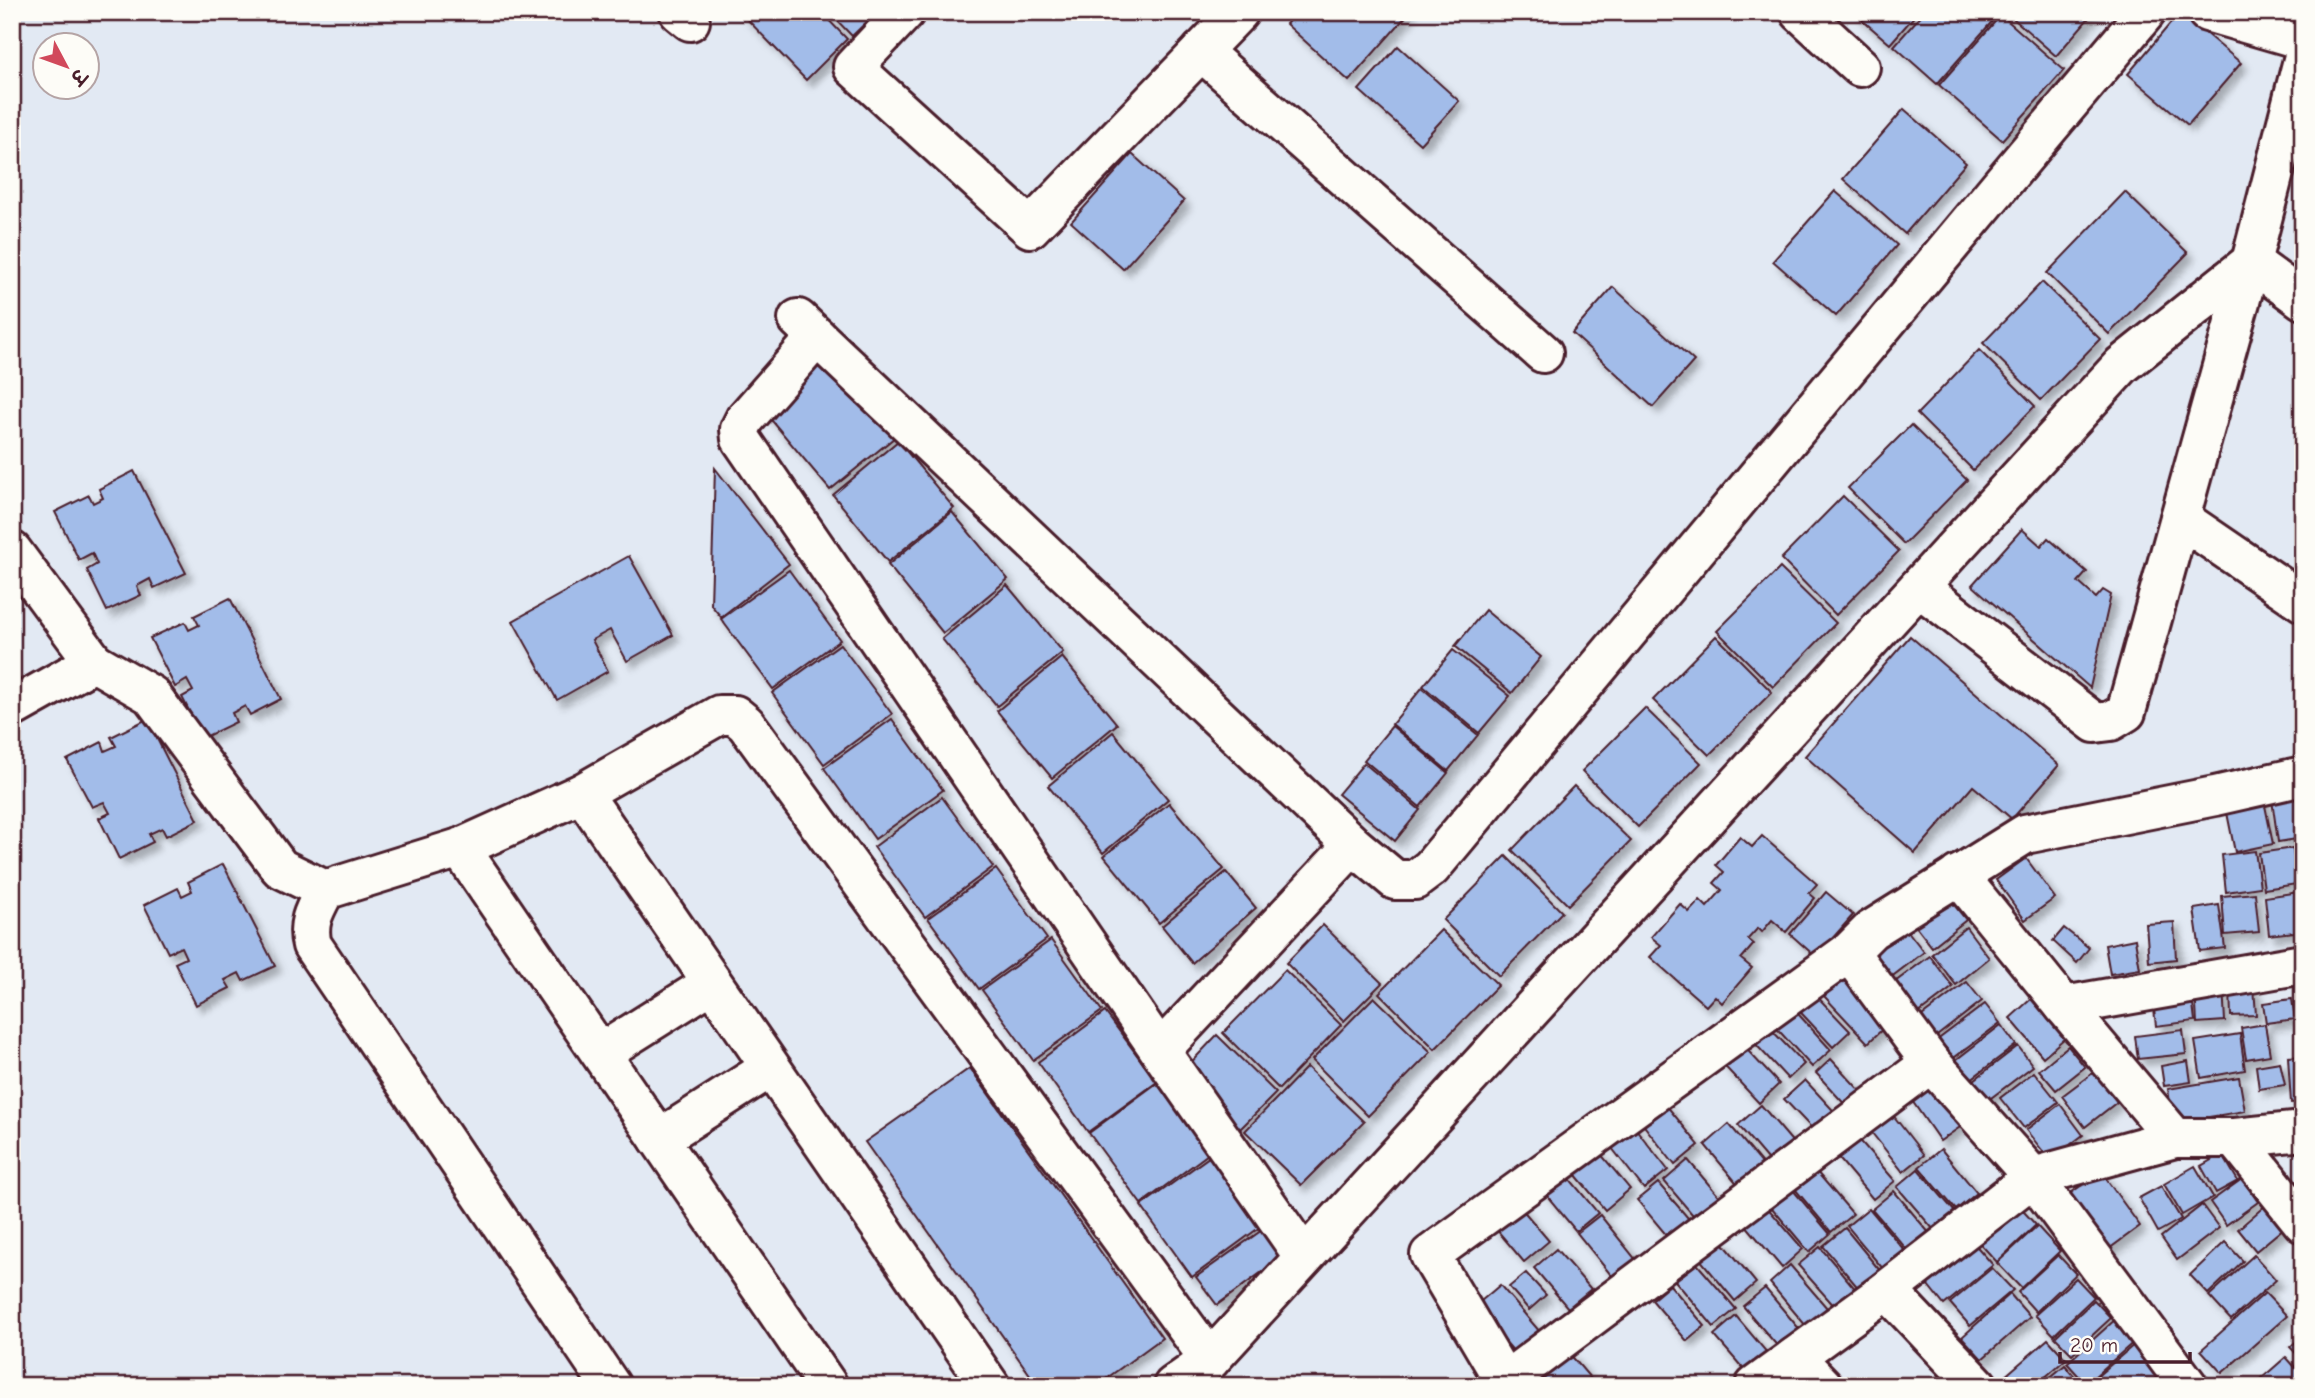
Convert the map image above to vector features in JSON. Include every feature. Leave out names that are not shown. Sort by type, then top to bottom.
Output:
[{"type":"street","points":[[905,12],[853,67],[1030,228],[1239,12]]},
{"type":"street","points":[[1800,12],[1860,66]]},
{"type":"street","points":[[1304,1257],[741,439],[740,429],[745,419],[808,328],[1353,845],[1395,880],[1415,880],[1431,868],[2146,12]]},
{"type":"street","points":[[2207,12],[2303,40]]},
{"type":"street","points":[[1200,51],[1543,353]]},
{"type":"street","points":[[1919,587],[2095,723],[2111,721],[2126,712],[2251,262],[2303,60]]},
{"type":"street","points":[[2251,262],[2303,300]]},
{"type":"street","points":[[1173,1386],[1209,1360],[2122,365],[2251,262]]},
{"type":"street","points":[[2180,518],[2303,602]]},
{"type":"street","points":[[12,551],[94,662],[150,695],[281,868],[325,890],[460,848],[582,793],[719,715],[735,715],[747,724],[1209,1360]]},
{"type":"street","points":[[12,708],[94,662]]},
{"type":"street","points":[[1931,1063],[1502,1384],[1430,1255],[1849,952],[1871,930],[2025,834],[2303,776]]},
{"type":"street","points":[[582,793],[990,1386]]},
{"type":"street","points":[[1160,1051],[1353,845]]},
{"type":"street","points":[[460,848],[828,1386]]},
{"type":"street","points":[[1958,875],[2175,1138]]},
{"type":"street","points":[[325,890],[311,918],[309,932],[312,945],[611,1386]]},
{"type":"street","points":[[1849,952],[1931,1063],[2033,1177],[2188,1386]]},
{"type":"street","points":[[2064,1006],[2303,964]]},
{"type":"street","points":[[601,1053],[712,983]]},
{"type":"street","points":[[660,1139],[771,1068]]},
{"type":"street","points":[[1755,1386],[1887,1290],[2033,1177],[2175,1138],[2235,1138],[2303,1131]]},
{"type":"street","points":[[2235,1138],[2303,1223]]},
{"type":"street","points":[[1887,1290],[1978,1386]]},
{"type":"street","points":[[1795,1357],[1822,1386]]},
{"type":"building","points":[[743,12],[821,12],[847,39],[806,80]]},
{"type":"building","points":[[829,12],[877,12],[852,36]]},
{"type":"building","points":[[1297,12],[1410,12],[1349,81],[1286,24]]},
{"type":"building","points":[[1853,12],[1918,12],[1890,44]]},
{"type":"building","points":[[1924,12],[1990,12],[1996,17],[1937,84],[1894,46]]},
{"type":"building","points":[[2006,12],[2094,12],[2056,56]]},
{"type":"building","points":[[2180,12],[2241,63],[2188,125],[2128,74]]},
{"type":"building","points":[[2001,15],[2064,70],[2002,140],[1939,85]]},
{"type":"building","points":[[1398,46],[1459,101],[1420,144],[1359,90]]},
{"type":"building","points":[[1904,109],[1966,163],[1905,234],[1843,179]]},
{"type":"building","points":[[1132,154],[1184,201],[1123,269],[1071,222]]},
{"type":"building","points":[[1835,191],[1897,245],[1836,316],[1773,261]]},
{"type":"building","points":[[2125,192],[2188,253],[2109,334],[2047,273]]},
{"type":"building","points":[[2042,282],[2100,339],[2041,400],[1983,343]]},
{"type":"building","points":[[1613,287],[1694,361],[1653,407],[1572,333]]},
{"type":"building","points":[[1979,350],[2035,406],[1973,470],[1917,414]]},
{"type":"building","points":[[828,354],[895,437],[830,490],[762,409]]},
{"type":"building","points":[[1911,425],[1967,480],[1904,544],[1848,488]]},
{"type":"building","points":[[898,441],[954,508],[888,562],[833,495]]},
{"type":"building","points":[[715,468],[789,564],[721,617],[711,605]]},
{"type":"building","points":[[134,471],[186,573],[154,588],[150,579],[137,586],[141,595],[107,611],[87,570],[97,564],[92,553],[79,560],[55,512],[89,495],[93,503],[103,498],[99,489]]},
{"type":"building","points":[[1843,496],[1899,551],[1836,615],[1781,559]]},
{"type":"building","points":[[952,512],[1008,579],[943,633],[888,565]]},
{"type":"building","points":[[2022,529],[2041,546],[2048,538],[2087,572],[2078,582],[2096,598],[2103,590],[2111,595],[2090,688],[1972,585]]},
{"type":"building","points":[[629,556],[673,635],[627,661],[610,630],[592,640],[608,671],[557,700],[513,621]]},
{"type":"building","points":[[1780,568],[1836,623],[1773,687],[1717,631]]},
{"type":"building","points":[[789,570],[840,640],[773,689],[721,619]]},
{"type":"building","points":[[1007,585],[1063,652],[997,706],[942,639]]},
{"type":"building","points":[[230,598],[281,699],[250,715],[245,706],[232,713],[236,722],[203,738],[182,697],[193,691],[187,680],[175,687],[150,638],[185,622],[189,630],[199,625],[194,616]]},
{"type":"building","points":[[1485,610],[1541,657],[1512,693],[1455,646]]},
{"type":"building","points":[[1716,636],[1772,692],[1709,755],[1653,700]]},
{"type":"building","points":[[1910,636],[2059,765],[2012,819],[1973,786],[1915,853],[1805,756]]},
{"type":"building","points":[[840,644],[892,714],[824,764],[772,693]]},
{"type":"building","points":[[1453,650],[1510,696],[1479,733],[1423,686]]},
{"type":"building","points":[[1062,657],[1117,724],[1052,778],[997,711]]},
{"type":"building","points":[[1422,688],[1478,735],[1448,771],[1392,724]]},
{"type":"building","points":[[1645,708],[1701,763],[1638,827],[1582,771]]},
{"type":"building","points":[[147,719],[198,820],[166,836],[162,828],[149,834],[153,842],[119,859],[99,818],[110,813],[104,802],[92,807],[67,760],[102,742],[105,751],[116,746],[111,737]]},
{"type":"building","points":[[892,719],[943,790],[875,839],[824,768]]},
{"type":"building","points":[[1392,726],[1448,773],[1420,807],[1364,760]]},
{"type":"building","points":[[1113,732],[1168,799],[1103,853],[1048,786]]},
{"type":"building","points":[[1364,763],[1420,810],[1395,841],[1338,794]]},
{"type":"building","points":[[1574,786],[1631,841],[1568,905],[1512,850]]},
{"type":"building","points":[[2262,791],[2273,844],[2235,852],[2224,798]]},
{"type":"building","points":[[942,797],[993,867],[925,917],[874,847]]},
{"type":"building","points":[[2301,797],[2303,838],[2278,842],[2272,800]]},
{"type":"building","points":[[1169,803],[1224,869],[1159,923],[1104,856]]},
{"type":"building","points":[[1762,836],[1817,884],[1809,893],[1815,898],[1786,932],[1772,920],[1762,932],[1758,928],[1748,939],[1754,944],[1741,959],[1752,968],[1722,1003],[1715,996],[1706,1006],[1650,957],[1661,945],[1651,937],[1680,904],[1689,912],[1700,900],[1707,907],[1722,890],[1714,883],[1724,872],[1716,865],[1740,837],[1752,847]]},
{"type":"building","points":[[2293,848],[2297,884],[2264,889],[2259,853]]},
{"type":"building","points":[[2255,851],[2260,887],[2226,892],[2222,855]]},
{"type":"building","points":[[1506,856],[1562,912],[1499,976],[1443,920]]},
{"type":"building","points":[[2026,858],[2055,898],[2025,920],[1996,880]]},
{"type":"building","points":[[223,864],[275,966],[243,981],[239,973],[225,980],[230,988],[196,1005],[175,963],[186,958],[181,947],[168,953],[144,905],[178,888],[182,896],[192,891],[188,882]]},
{"type":"building","points":[[996,869],[1047,939],[979,989],[928,918]]},
{"type":"building","points":[[1226,872],[1256,908],[1192,963],[1162,926]]},
{"type":"building","points":[[1942,890],[1966,920],[1932,947],[1908,916]]},
{"type":"building","points":[[1826,892],[1853,915],[1816,957],[1790,934]]},
{"type":"building","points":[[2299,892],[2303,931],[2269,935],[2265,897]]},
{"type":"building","points":[[2255,893],[2259,932],[2225,935],[2222,896]]},
{"type":"building","points":[[2219,905],[2225,948],[2200,951],[2194,909]]},
{"type":"building","points":[[1900,921],[1924,952],[1890,978],[1866,947]]},
{"type":"building","points":[[2174,922],[2176,959],[2149,962],[2146,924]]},
{"type":"building","points":[[1323,925],[1382,983],[1344,1021],[1286,963]]},
{"type":"building","points":[[1966,927],[1989,958],[1956,985],[1932,954]]},
{"type":"building","points":[[2064,928],[2089,948],[2077,963],[2053,941]]},
{"type":"building","points":[[1441,930],[1498,985],[1435,1049],[1379,993]]},
{"type":"building","points":[[2135,939],[2140,969],[2110,974],[2105,945]]},
{"type":"building","points":[[1051,940],[1102,1011],[1033,1060],[982,990]]},
{"type":"building","points":[[1930,956],[1953,987],[1919,1013],[1895,982]]},
{"type":"building","points":[[1285,970],[1341,1025],[1279,1089],[1223,1033]]},
{"type":"building","points":[[1847,975],[1890,1022],[1868,1043],[1824,996]]},
{"type":"building","points":[[1967,982],[1982,1001],[1933,1039],[1918,1019]]},
{"type":"building","points":[[2303,984],[2303,1017],[2300,1018],[2295,985]]},
{"type":"building","points":[[2223,986],[2225,1021],[2197,1023],[2195,988]]},
{"type":"building","points":[[2254,987],[2256,1015],[2231,1016],[2230,989]]},
{"type":"building","points":[[1809,988],[1850,1031],[1833,1047],[1792,1003]]},
{"type":"building","points":[[2191,988],[2195,1021],[2156,1026],[2152,993]]},
{"type":"building","points":[[1374,997],[1431,1052],[1368,1116],[1312,1060]]},
{"type":"building","points":[[2031,999],[2065,1038],[2043,1057],[2010,1018]]},
{"type":"building","points":[[2292,999],[2295,1019],[2266,1023],[2263,1003]]},
{"type":"building","points":[[1789,1004],[1831,1050],[1812,1067],[1770,1021]]},
{"type":"building","points":[[1985,1004],[2000,1023],[1951,1060],[1936,1041]]},
{"type":"building","points":[[1105,1012],[1157,1082],[1088,1132],[1038,1062]]},
{"type":"building","points":[[1764,1022],[1804,1064],[1788,1079],[1749,1037]]},
{"type":"building","points":[[2265,1024],[2270,1055],[2246,1059],[2241,1028]]},
{"type":"building","points":[[2001,1025],[2016,1045],[1967,1082],[1952,1063]]},
{"type":"building","points":[[2183,1030],[2186,1054],[2138,1059],[2135,1036]]},
{"type":"building","points":[[2240,1034],[2245,1070],[2201,1078],[2195,1041]]},
{"type":"building","points":[[1217,1035],[1276,1093],[1239,1130],[1181,1073]]},
{"type":"building","points":[[1738,1040],[1779,1084],[1759,1103],[1718,1059]]},
{"type":"building","points":[[2018,1046],[2033,1066],[1983,1104],[1969,1084]]},
{"type":"building","points":[[2068,1046],[2085,1067],[2056,1090],[2039,1070]]},
{"type":"building","points":[[2303,1056],[2303,1102],[2291,1103],[2288,1057]]},
{"type":"building","points":[[1831,1059],[1864,1095],[1849,1109],[1816,1073]]},
{"type":"building","points":[[2188,1061],[2191,1082],[2164,1086],[2161,1066]]},
{"type":"building","points":[[2280,1062],[2285,1085],[2259,1089],[2256,1066]]},
{"type":"building","points":[[1307,1067],[1364,1122],[1301,1185],[1245,1131]]},
{"type":"building","points":[[970,1068],[1162,1338],[1096,1386],[1038,1386],[865,1142]]},
{"type":"building","points":[[2034,1072],[2058,1102],[2024,1128],[2000,1098]]},
{"type":"building","points":[[2094,1072],[2117,1102],[2085,1127],[2062,1096]]},
{"type":"building","points":[[2239,1077],[2245,1111],[2173,1123],[2168,1089]]},
{"type":"building","points":[[1930,1079],[1963,1125],[1940,1141],[1908,1095]]},
{"type":"building","points":[[1805,1080],[1842,1120],[1822,1139],[1784,1099]]},
{"type":"building","points":[[1157,1083],[1208,1154],[1141,1204],[1089,1133]]},
{"type":"building","points":[[1657,1094],[1699,1145],[1675,1165],[1634,1113]]},
{"type":"building","points":[[2060,1104],[2083,1135],[2050,1160],[2026,1130]]},
{"type":"building","points":[[1761,1105],[1796,1146],[1773,1166],[1738,1125]]},
{"type":"building","points":[[1889,1110],[1924,1155],[1903,1172],[1868,1128]]},
{"type":"building","points":[[1625,1115],[1668,1170],[1644,1189],[1601,1134]]},
{"type":"building","points":[[1729,1124],[1769,1172],[1745,1193],[1705,1145]]},
{"type":"building","points":[[1857,1137],[1895,1181],[1873,1199],[1836,1155]]},
{"type":"building","points":[[1590,1141],[1630,1189],[1605,1210],[1565,1162]]},
{"type":"building","points":[[1941,1149],[1977,1193],[1956,1210],[1919,1167]]},
{"type":"building","points":[[2222,1154],[2238,1181],[2216,1193],[2201,1166]]},
{"type":"building","points":[[1209,1157],[1260,1227],[1192,1277],[1141,1206]]},
{"type":"building","points":[[1688,1160],[1722,1200],[1698,1221],[1664,1181]]},
{"type":"building","points":[[2195,1166],[2213,1197],[2182,1215],[2164,1184]]},
{"type":"building","points":[[1560,1167],[1598,1213],[1576,1231],[1538,1185]]},
{"type":"building","points":[[1918,1169],[1955,1212],[1934,1230],[1897,1187]]},
{"type":"building","points":[[1816,1171],[1853,1214],[1831,1232],[1795,1189]]},
{"type":"building","points":[[2101,1172],[2140,1226],[2102,1254],[2062,1199]]},
{"type":"building","points":[[2242,1179],[2258,1202],[2226,1225],[2210,1202]]},
{"type":"building","points":[[1658,1183],[1694,1225],[1673,1243],[1637,1200]]},
{"type":"building","points":[[2161,1186],[2181,1219],[2158,1232],[2139,1198]]},
{"type":"building","points":[[1793,1190],[1830,1234],[1809,1252],[1772,1208]]},
{"type":"building","points":[[1894,1191],[1930,1234],[1909,1252],[1872,1209]]},
{"type":"building","points":[[2014,1201],[2036,1225],[1997,1262],[1975,1238]]},
{"type":"building","points":[[1516,1202],[1549,1241],[1524,1262],[1491,1223]]},
{"type":"building","points":[[2267,1204],[2285,1227],[2256,1251],[2238,1229]]},
{"type":"building","points":[[2202,1205],[2219,1228],[2177,1260],[2161,1237]]},
{"type":"building","points":[[1766,1206],[1803,1249],[1782,1268],[1745,1224]]},
{"type":"building","points":[[1869,1208],[1905,1251],[1884,1270],[1847,1226]]},
{"type":"building","points":[[1600,1215],[1637,1261],[1615,1280],[1577,1233]]},
{"type":"building","points":[[2037,1226],[2060,1251],[2021,1288],[1997,1263]]},
{"type":"building","points":[[1265,1228],[1285,1255],[1217,1305],[1196,1277]]},
{"type":"building","points":[[1845,1228],[1881,1272],[1860,1290],[1823,1246]]},
{"type":"building","points":[[1720,1239],[1756,1283],[1735,1301],[1699,1258]]},
{"type":"building","points":[[1972,1241],[1993,1265],[1944,1305],[1924,1280]]},
{"type":"building","points":[[2225,1242],[2243,1261],[2208,1294],[2190,1275]]},
{"type":"building","points":[[1820,1247],[1857,1291],[1836,1308],[1798,1265]]},
{"type":"building","points":[[1556,1249],[1591,1289],[1568,1308],[1534,1268]]},
{"type":"building","points":[[2058,1255],[2076,1274],[2036,1312],[2018,1292]]},
{"type":"building","points":[[2254,1255],[2276,1280],[2231,1320],[2209,1296]]},
{"type":"building","points":[[1691,1257],[1736,1309],[1714,1327],[1671,1276]]},
{"type":"building","points":[[1790,1265],[1827,1308],[1806,1326],[1770,1283]]},
{"type":"building","points":[[1992,1268],[2013,1290],[1970,1326],[1950,1303]]},
{"type":"building","points":[[1526,1273],[1546,1295],[1529,1310],[1509,1287]]},
{"type":"building","points":[[2076,1278],[2094,1297],[2054,1335],[2035,1315]]},
{"type":"building","points":[[1500,1285],[1546,1339],[1521,1360],[1475,1306]]},
{"type":"building","points":[[1670,1285],[1705,1326],[1687,1341],[1652,1300]]},
{"type":"building","points":[[1765,1288],[1801,1331],[1780,1349],[1743,1306]]},
{"type":"building","points":[[2265,1293],[2287,1316],[2222,1373],[2201,1350]]},
{"type":"building","points":[[2010,1294],[2030,1317],[1982,1359],[1962,1337]]},
{"type":"building","points":[[2094,1300],[2111,1318],[2072,1354],[2055,1337]]},
{"type":"building","points":[[1736,1316],[1769,1355],[1747,1373],[1714,1335]]},
{"type":"building","points":[[2117,1318],[2136,1340],[2086,1384],[2067,1363]]},
{"type":"building","points":[[2303,1335],[2303,1361],[2290,1347]]},
{"type":"building","points":[[2048,1339],[2066,1359],[2035,1386],[2009,1386],[2003,1378]]},
{"type":"building","points":[[2135,1344],[2170,1386],[2087,1385]]},
{"type":"building","points":[[1569,1353],[1597,1386],[1530,1386]]},
{"type":"building","points":[[2286,1357],[2303,1376],[2303,1382],[2299,1386],[2253,1386]]},
{"type":"building","points":[[2065,1365],[2082,1385],[2040,1386]]}]
